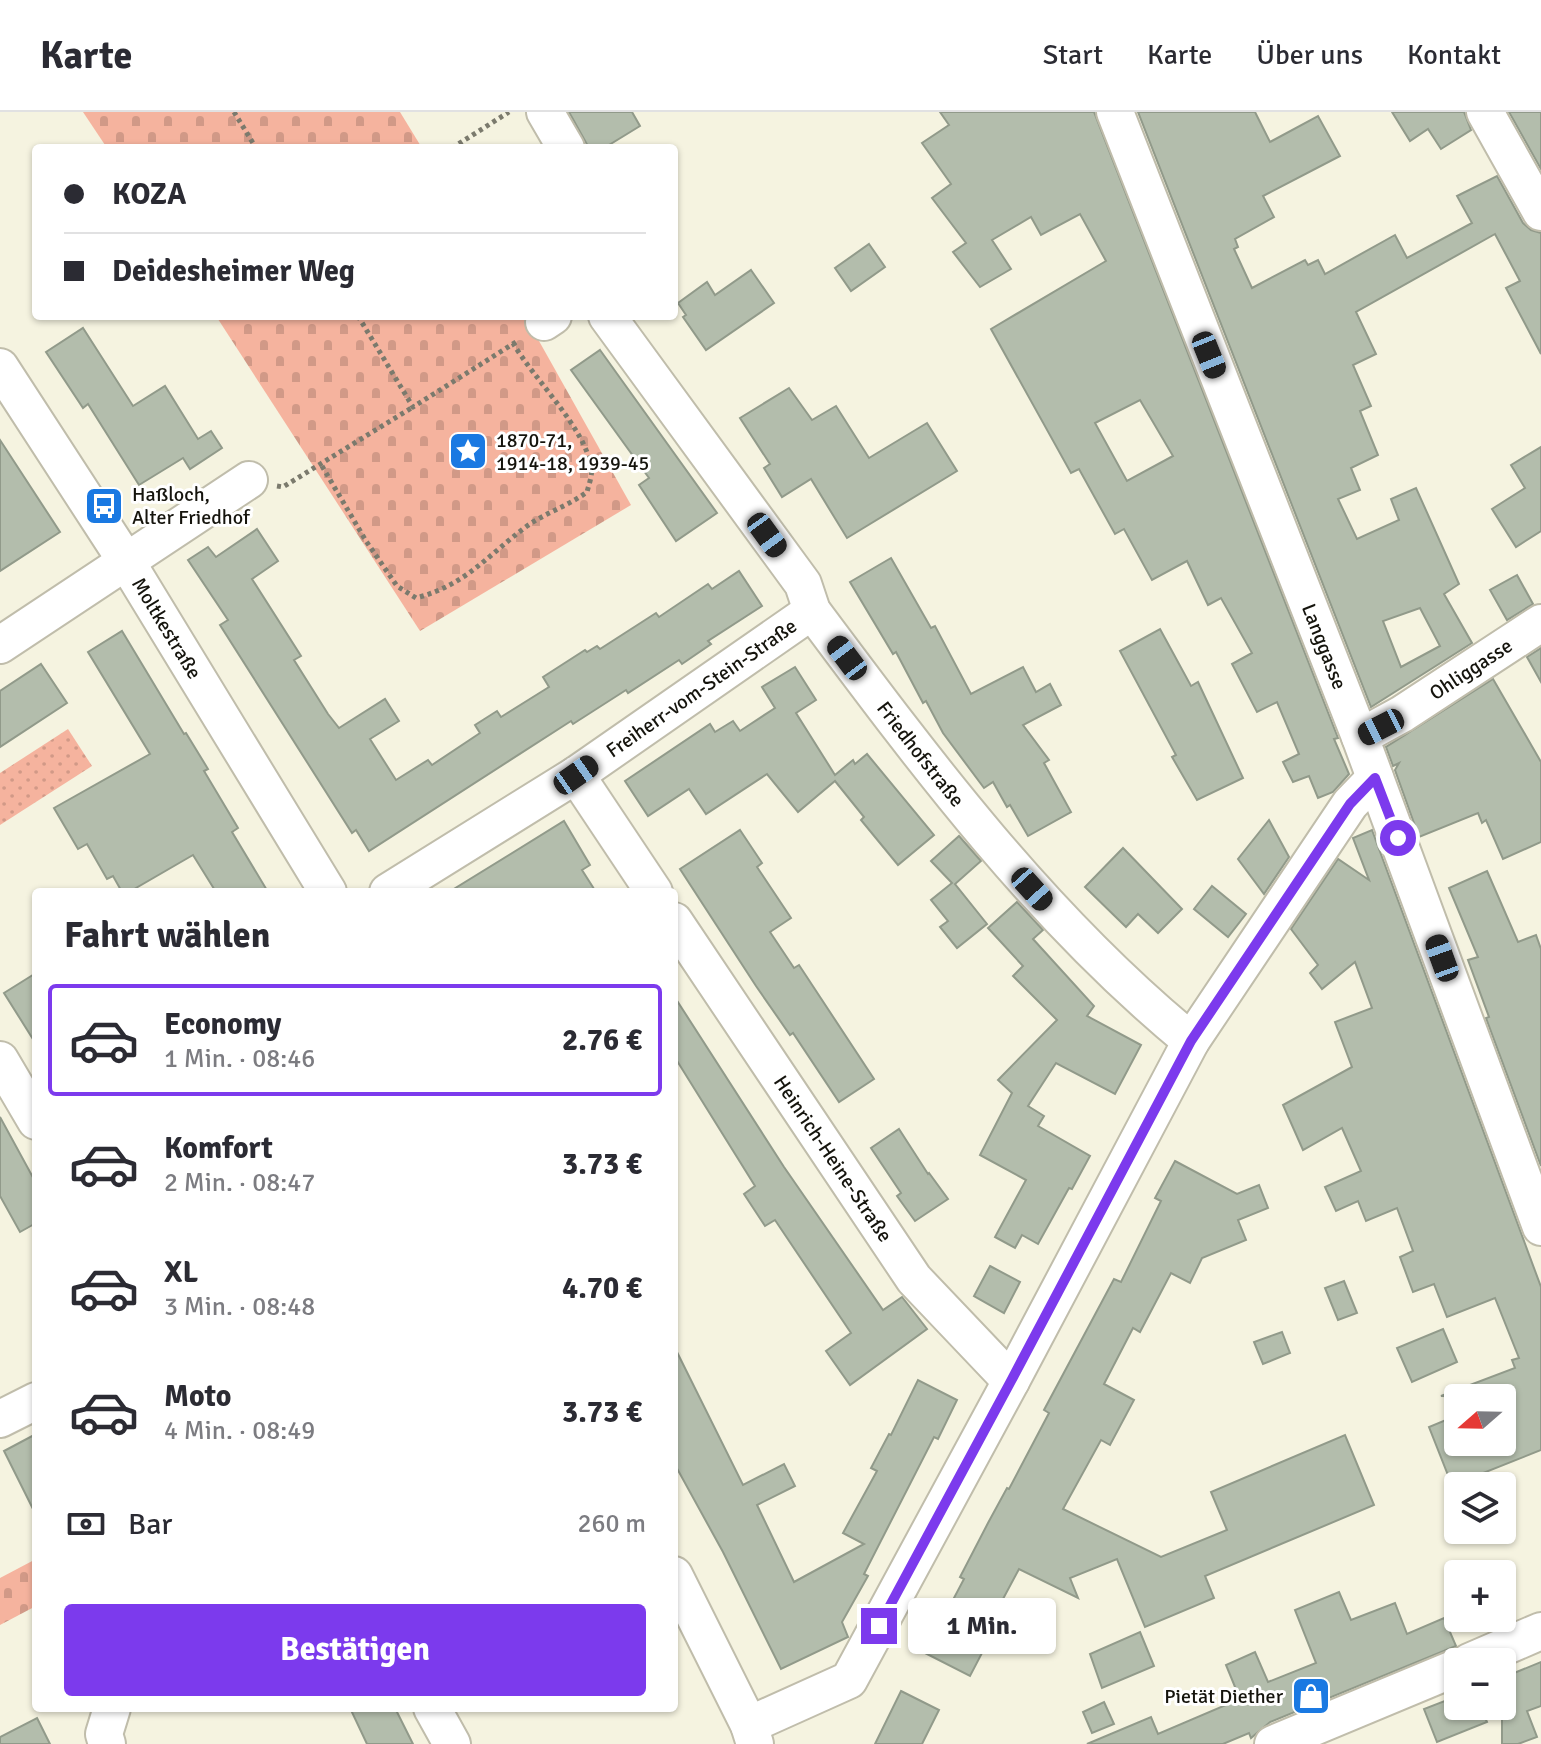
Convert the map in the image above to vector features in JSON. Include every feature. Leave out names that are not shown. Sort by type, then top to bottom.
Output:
[{"type":"street","points":[[545,112],[564,144]]},
{"type":"street","name":"Langgasse","points":[[1115,112],[1360,737],[1541,1227]]},
{"type":"street","points":[[1485,112],[1541,212]]},
{"type":"street","name":"Friedhofstraße","points":[[610,320],[803,584],[812,611],[908,739],[999,852],[1107,968],[1191,1041]]},
{"type":"street","name":"Moltkestraße","points":[[0,367],[126,561],[326,888]]},
{"type":"street","points":[[0,645],[126,561],[266,484]]},
{"type":"street","name":"Freiherr-vom-Stein-Straße","points":[[394,888],[576,775],[812,611]]},
{"type":"street","name":"Ohliggasse","points":[[1360,737],[1402,714],[1541,623]]},
{"type":"street","points":[[576,775],[651,888]]},
{"type":"street","points":[[678,1583],[754,1737],[849,1680],[1191,1041],[1350,804],[1375,778]]},
{"type":"street","name":"Heinrich-Heine-Straße","points":[[678,927],[914,1279],[1011,1381]]},
{"type":"street","points":[[0,1060],[32,1114]]},
{"type":"street","points":[[0,1419],[32,1403]]},
{"type":"street","points":[[1504,1648],[1539,1634]]},
{"type":"street","points":[[1273,1744],[1444,1673]]},
{"type":"street","points":[[107,1744],[104,1734],[111,1712]]},
{"type":"street","points":[[434,1712],[452,1744]]},
{"type":"path","points":[[234,112],[254,144]]},
{"type":"path","points":[[458,144],[509,112]]},
{"type":"path","points":[[360,320],[413,407]]},
{"type":"path","points":[[266,484],[322,466],[547,320]]},
{"type":"path","points":[[322,466],[366,541],[397,586],[416,598],[440,591],[486,562],[528,525],[569,505],[587,492],[592,469],[583,445],[548,389],[527,367],[513,343]]},
{"type":"green space","points":[[83,112],[400,112],[420,144],[104,144]]},
{"type":"green space","points":[[219,320],[527,320],[631,505],[420,631]]},
{"type":"green space","points":[[68,729],[92,766],[0,825],[0,773]]},
{"type":"green space","points":[[32,1561],[32,1608],[0,1625],[0,1578]]},
{"type":"building","points":[[569,112],[632,112],[640,126],[611,144],[587,144]]},
{"type":"building","points":[[940,112],[1094,112],[1338,738],[1334,739],[1349,774],[1333,792],[1318,798],[1309,776],[1293,782],[1283,762],[1299,754],[1277,702],[1257,712],[1232,664],[1252,653],[1221,598],[1208,605],[1187,561],[1152,580],[1124,529],[1115,534],[1079,469],[1071,473],[991,329],[1106,261],[1080,214],[1041,235],[1031,217],[992,240],[1011,269],[980,287],[953,252],[966,243],[932,198],[951,184],[922,143],[949,125]],"holes":[[[1140,400],[1173,456],[1127,481],[1095,423]]]},
{"type":"building","points":[[1138,112],[1255,112],[1270,142],[1318,116],[1340,156],[1263,196],[1274,217],[1235,239],[1238,247],[1234,249],[1252,288],[1305,260],[1308,265],[1318,260],[1325,274],[1395,235],[1407,258],[1472,223],[1457,196],[1497,176],[1523,223],[1541,233],[1541,354],[1506,288],[1520,281],[1495,234],[1356,312],[1376,354],[1353,365],[1371,406],[1360,411],[1378,455],[1351,468],[1360,490],[1338,499],[1357,539],[1399,520],[1391,499],[1416,488],[1459,584],[1444,594],[1472,643],[1371,707]],"holes":[[[1420,608],[1440,646],[1401,667],[1383,621]]]},
{"type":"building","points":[[1392,112],[1464,112],[1471,130],[1441,149],[1428,129],[1410,141]]},
{"type":"building","points":[[1509,112],[1541,112],[1541,169]]},
{"type":"building","points":[[869,244],[885,267],[851,291],[835,268]]},
{"type":"building","points":[[751,270],[774,303],[706,350],[683,317],[686,315],[678,303],[707,282],[715,295]]},
{"type":"building","points":[[83,328],[133,406],[165,386],[198,439],[211,431],[222,448],[190,469],[183,458],[139,485],[88,404],[83,408],[46,352]]},
{"type":"building","points":[[600,350],[717,513],[676,541],[639,485],[649,478],[571,370]]},
{"type":"building","points":[[789,388],[812,420],[836,406],[869,458],[927,423],[957,471],[847,538],[811,479],[782,497],[764,468],[770,464],[740,418]]},
{"type":"building","points":[[0,440],[60,532],[0,571]]},
{"type":"building","points":[[1541,447],[1541,531],[1516,547],[1492,509],[1525,488],[1511,465]]},
{"type":"building","points":[[257,529],[278,561],[252,579],[301,656],[294,660],[328,714],[339,728],[385,699],[399,721],[370,739],[396,780],[428,760],[432,765],[480,733],[475,725],[497,711],[501,717],[549,687],[543,677],[585,650],[587,652],[597,646],[600,649],[656,613],[659,617],[708,584],[712,589],[739,571],[762,606],[708,641],[711,644],[682,664],[679,660],[628,693],[626,690],[573,724],[571,721],[369,851],[356,830],[352,833],[220,625],[228,620],[188,560],[208,547],[216,557]]},
{"type":"building","points":[[891,558],[931,628],[935,626],[971,694],[1023,667],[1036,692],[1050,684],[1061,705],[1023,725],[1049,760],[1044,763],[1071,812],[1028,836],[993,782],[984,788],[943,733],[896,652],[893,654],[850,582]]},
{"type":"building","points":[[1517,575],[1533,604],[1507,620],[1490,590]]},
{"type":"building","points":[[1160,629],[1191,686],[1198,682],[1243,778],[1197,800],[1172,757],[1176,755],[1120,651]]},
{"type":"building","points":[[122,631],[208,769],[204,771],[238,828],[232,832],[266,888],[214,888],[193,855],[136,888],[120,888],[113,876],[107,879],[87,844],[78,849],[54,808],[150,754],[88,652]]},
{"type":"building","points":[[1541,648],[1541,682],[1527,657]]},
{"type":"building","points":[[41,664],[67,703],[0,747],[0,691]]},
{"type":"building","points":[[795,667],[816,700],[796,713],[835,775],[853,760],[855,764],[867,754],[934,835],[898,865],[861,820],[864,817],[835,781],[798,812],[767,774],[706,814],[689,789],[648,816],[625,781],[710,724],[715,732],[733,721],[740,731],[775,708],[762,687]]},
{"type":"building","points":[[1493,679],[1541,762],[1541,842],[1503,859],[1486,820],[1482,823],[1478,813],[1419,837],[1395,770],[1399,763],[1393,766],[1386,747]]},
{"type":"building","points":[[1269,820],[1289,857],[1264,894],[1238,859]]},
{"type":"building","points":[[564,821],[590,865],[582,870],[593,888],[455,888]]},
{"type":"building","points":[[740,830],[762,863],[757,867],[791,918],[770,932],[794,968],[799,965],[874,1079],[839,1102],[793,1033],[790,1035],[756,986],[680,869]]},
{"type":"building","points":[[1372,830],[1541,1287],[1541,1450],[1486,1472],[1447,1472],[1429,1427],[1444,1421],[1444,1456],[1516,1456],[1516,1384],[1473,1384],[1515,1368],[1512,1360],[1519,1358],[1495,1298],[1447,1317],[1434,1284],[1413,1292],[1400,1257],[1413,1251],[1397,1208],[1366,1221],[1358,1201],[1336,1211],[1325,1187],[1361,1171],[1342,1128],[1303,1150],[1283,1105],[1352,1067],[1335,1022],[1372,1008],[1355,962],[1322,989],[1310,973],[1318,965],[1291,929],[1338,859],[1369,880],[1353,838]]},
{"type":"building","points":[[959,836],[981,861],[955,884],[987,924],[957,948],[940,927],[948,921],[931,900],[952,883],[931,861]]},
{"type":"building","points":[[1123,848],[1182,909],[1158,933],[1138,914],[1126,927],[1085,887]]},
{"type":"building","points":[[1487,871],[1518,942],[1536,935],[1541,949],[1541,1166],[1486,1018],[1489,1017],[1468,960],[1478,957],[1449,888]]},
{"type":"building","points":[[1212,886],[1246,914],[1228,937],[1194,909]]},
{"type":"building","points":[[1017,902],[1043,930],[1033,939],[1094,1006],[1087,1016],[1141,1045],[1115,1094],[1056,1063],[1028,1106],[1044,1116],[1038,1126],[1090,1156],[1038,1244],[1022,1235],[1015,1248],[995,1237],[1026,1180],[980,1155],[1012,1093],[998,1080],[1057,1020],[1013,976],[1023,966],[988,928]]},
{"type":"building","points":[[32,976],[32,1038],[4,993]]},
{"type":"building","points":[[678,1002],[784,1167],[883,1310],[902,1297],[927,1329],[850,1385],[826,1351],[851,1333],[775,1220],[765,1226],[744,1194],[755,1186],[678,1062]]},
{"type":"building","points":[[0,1117],[32,1176],[32,1225],[20,1232],[0,1196]]},
{"type":"building","points":[[899,1129],[948,1199],[915,1221],[897,1196],[901,1193],[871,1148]]},
{"type":"building","points":[[1175,1161],[1237,1194],[1259,1185],[1268,1208],[1238,1220],[1246,1240],[1202,1258],[1190,1283],[1171,1273],[1140,1332],[1133,1328],[1104,1384],[1134,1400],[1110,1445],[1101,1440],[1063,1509],[1161,1557],[1227,1530],[1211,1492],[1345,1435],[1374,1505],[1205,1576],[1214,1598],[1145,1627],[1117,1559],[1070,1578],[1078,1598],[1019,1569],[988,1627],[994,1630],[970,1676],[925,1653],[964,1579],[960,1577],[1049,1413],[1044,1410],[1114,1279],[1121,1282],[1161,1201],[1155,1198]]},
{"type":"building","points":[[990,1266],[1020,1282],[1004,1313],[974,1296]]},
{"type":"building","points":[[1344,1281],[1357,1313],[1338,1320],[1325,1288]]},
{"type":"building","points":[[1443,1329],[1457,1362],[1412,1382],[1397,1348]]},
{"type":"building","points":[[1282,1332],[1290,1353],[1263,1364],[1254,1342]]},
{"type":"building","points":[[678,1354],[743,1485],[784,1464],[795,1486],[757,1505],[794,1582],[864,1544],[843,1533],[877,1471],[871,1468],[918,1380],[957,1400],[938,1439],[934,1437],[864,1574],[868,1576],[842,1622],[848,1637],[781,1669],[678,1470]]},
{"type":"building","points":[[32,1436],[32,1507],[4,1451]]},
{"type":"building","points":[[1339,1592],[1351,1620],[1395,1603],[1407,1634],[1444,1618],[1444,1632],[1450,1632],[1456,1646],[1444,1648],[1444,1651],[1270,1722],[1251,1738],[1249,1733],[1223,1744],[1087,1744],[1151,1717],[1158,1734],[1240,1699],[1226,1665],[1255,1652],[1268,1682],[1316,1663],[1295,1610]]},
{"type":"building","points":[[1140,1632],[1154,1666],[1102,1688],[1090,1654]]},
{"type":"building","points":[[1541,1662],[1541,1706],[1527,1711],[1537,1737],[1518,1744],[1502,1744],[1502,1720],[1516,1720],[1516,1672]]},
{"type":"building","points":[[901,1691],[939,1710],[922,1744],[875,1744]]},
{"type":"building","points":[[1444,1701],[1444,1720],[1487,1722],[1437,1742],[1424,1709]]},
{"type":"building","points":[[1104,1702],[1114,1724],[1092,1733],[1083,1712]]},
{"type":"building","points":[[352,1712],[397,1712],[413,1744],[367,1744]]},
{"type":"building","points":[[37,1718],[50,1744],[0,1744],[0,1737]]},
{"type":"place","name":"1870-71, 1914-18, 1939-45","points":[[468,451]]},
{"type":"place","name":"Haßloch, Alter Friedhof","points":[[104,506]]},
{"type":"place","name":"Pietät Diether","points":[[1311,1696]]},
{"type":"route","points":[[879,1626],[1191,1041],[1350,804],[1375,778],[1398,838]]}]
